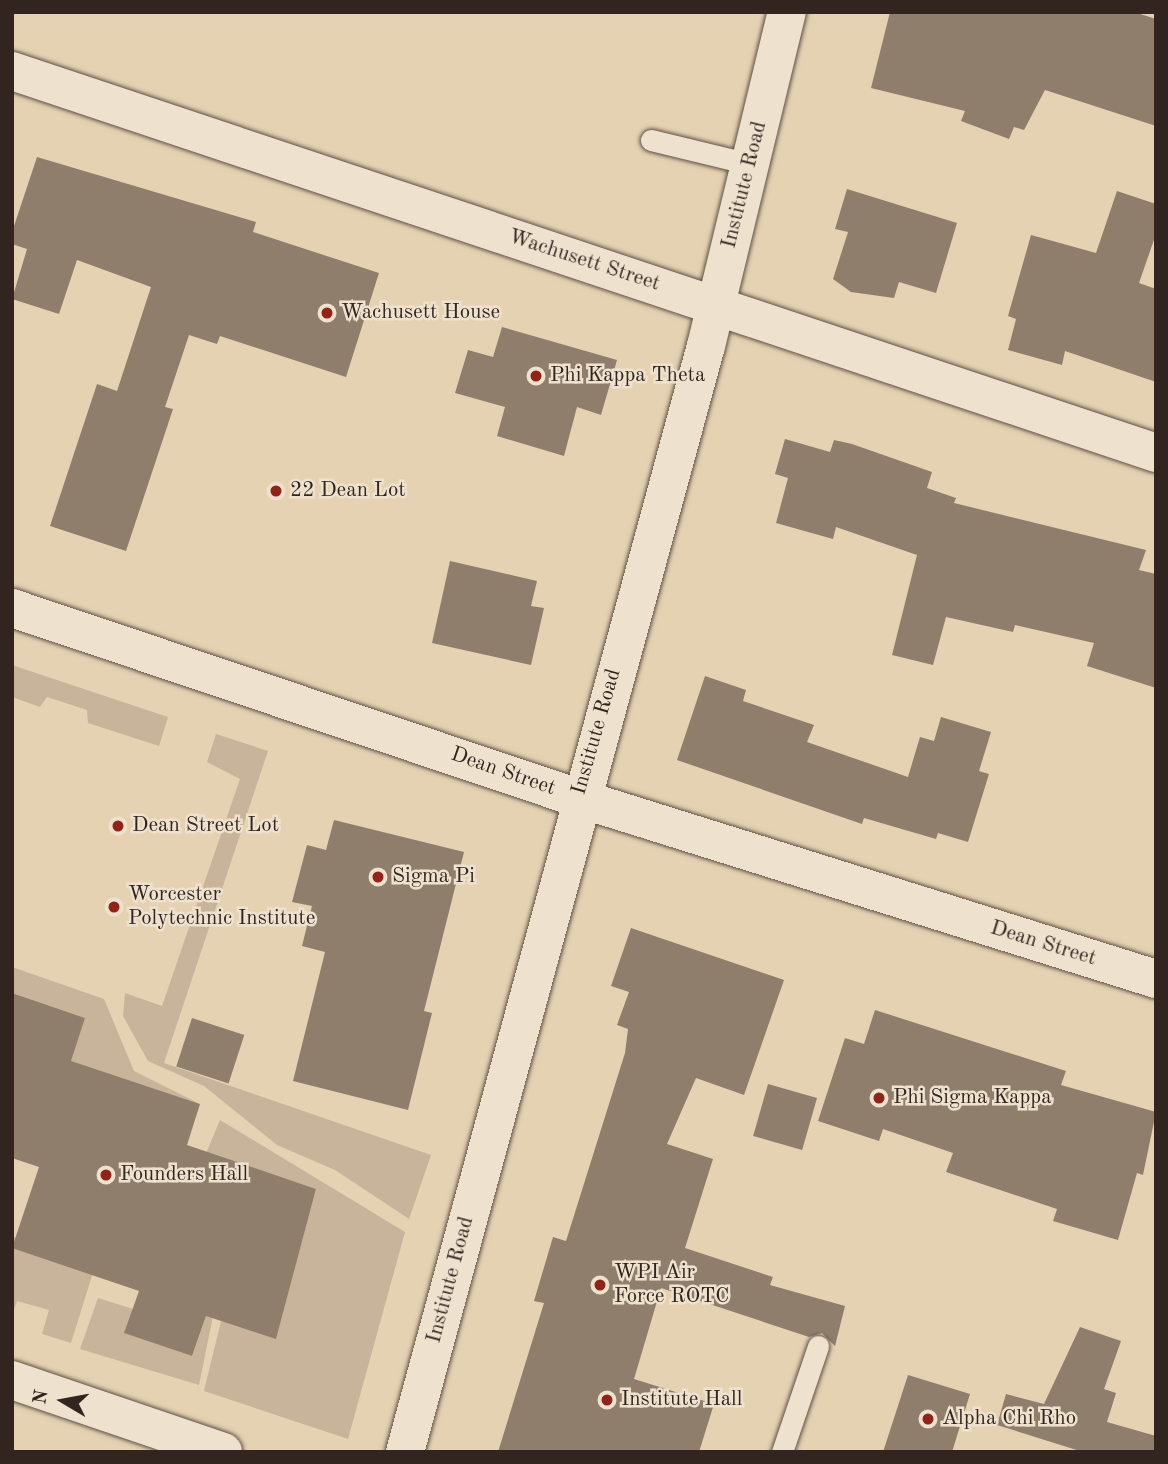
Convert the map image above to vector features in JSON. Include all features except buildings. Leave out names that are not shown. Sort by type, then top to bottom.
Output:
[{"type":"street","name":"Institute Road","points":[[405,1452],[578,798],[716,304],[787,12]]},
{"type":"street","name":"Wachusett Street","points":[[12,71],[1156,453]]},
{"type":"street","name":"Dean Street","points":[[12,608],[578,798],[1156,979]]},
{"type":"street","points":[[12,1380],[223,1452]]},
{"type":"lane","points":[[651,140],[750,164]]},
{"type":"lane","points":[[782,1452],[818,1346]]},
{"type":"shaded area","points":[[12,665],[168,717],[159,746],[88,723],[87,710],[47,697],[40,707],[12,697]]},
{"type":"shaded area","points":[[216,734],[268,751],[164,1063],[431,1155],[409,1219],[335,1170],[277,1145],[204,1086],[148,1061],[123,1016],[125,993],[162,1006],[240,779],[207,762]]},
{"type":"shaded area","points":[[12,967],[104,999],[134,1071],[200,1104],[130,1081],[58,1098],[85,1018],[12,993]]},
{"type":"shaded area","points":[[220,1120],[405,1232],[348,1439],[204,1391],[221,1321],[276,1338],[316,1189],[250,1167],[191,1189]]},
{"type":"shaded area","points":[[12,1236],[96,1263],[71,1343],[42,1334],[49,1310],[17,1301],[12,1316]]},
{"type":"shaded area","points":[[98,1298],[133,1309],[125,1333],[192,1356],[207,1314],[213,1316],[199,1385],[80,1349]]},
{"type":"place","name":"Wachusett House","points":[[327,313]]},
{"type":"place","name":"Phi Kappa Theta","points":[[536,376]]},
{"type":"place","name":"22 Dean Lot","points":[[276,491]]},
{"type":"place","name":"Dean Street Lot","points":[[118,826]]},
{"type":"place","name":"Sigma Pi","points":[[378,877]]},
{"type":"place","name":"Worcester Polytechnic Institute","points":[[114,907]]},
{"type":"place","name":"Phi Sigma Kappa","points":[[879,1098]]},
{"type":"place","name":"Founders Hall","points":[[106,1175]]},
{"type":"place","name":"WPI Air Force ROTC","points":[[600,1285]]},
{"type":"place","name":"Institute Hall","points":[[607,1400]]},
{"type":"place","name":"Alpha Chi Rho","points":[[928,1419]]}]
